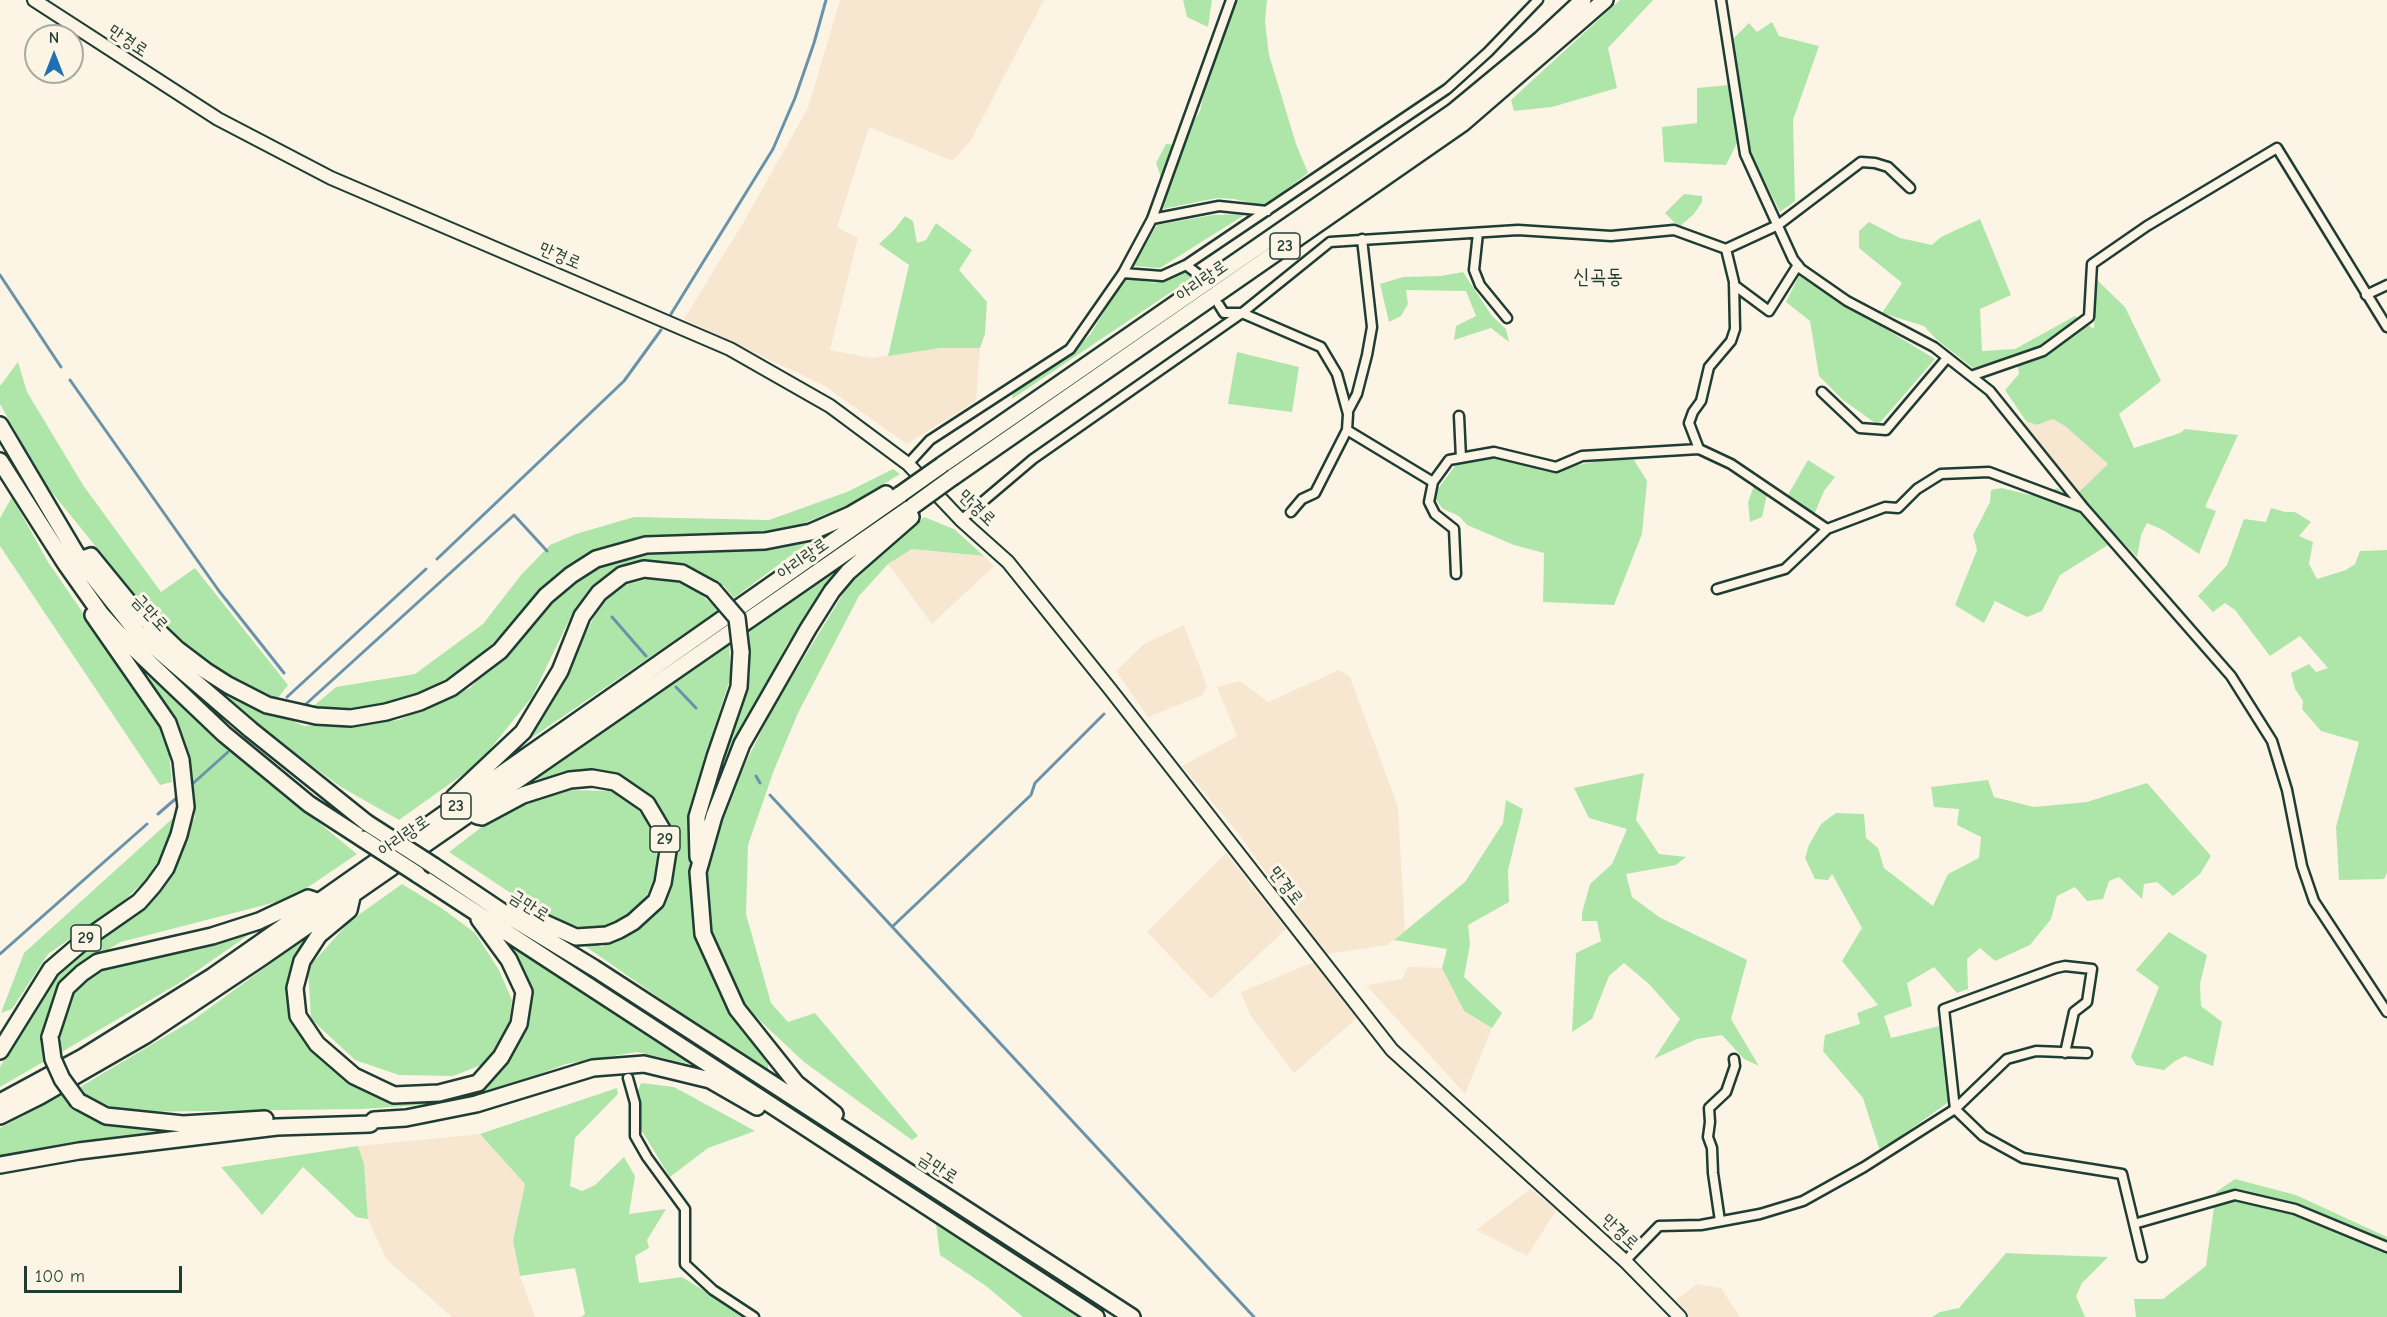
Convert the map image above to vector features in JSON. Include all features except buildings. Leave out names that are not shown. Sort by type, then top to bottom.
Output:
[{"type":"highway","name":"아리랑로","points":[[0,1116],[40,1096],[146,1035],[352,896],[462,811],[942,465],[1453,112],[1540,40],[1583,0]]},
{"type":"highway","name":"아리랑로","points":[[0,1102],[82,1057],[213,976],[320,902],[462,811],[910,508],[1463,123],[1605,0]]},
{"type":"highway","name":"금만로","points":[[0,425],[80,560],[137,632],[251,730],[367,823],[1132,1317]]},
{"type":"highway","name":"금만로","points":[[0,461],[101,614],[224,734],[309,804],[1096,1317]]},
{"type":"highway","points":[[80,560],[91,556],[131,605],[177,649],[206,671],[251,698],[267,705],[316,716],[351,718],[386,712],[420,702],[451,688],[500,651],[546,596],[571,574],[596,559],[646,545],[765,541],[811,532],[850,515],[887,493],[899,496]]},
{"type":"highway","points":[[698,872],[714,816],[742,744],[802,639],[832,591],[848,572],[911,518],[910,508]]},
{"type":"highway","points":[[462,811],[454,797],[522,732],[560,671],[582,616],[598,593],[622,575],[644,569],[682,573],[713,590],[737,618],[741,652],[739,687],[697,818],[703,934],[737,1008],[796,1083],[856,1130],[854,1137]]},
{"type":"highway","name":"29","points":[[0,1052],[51,969],[86,939],[139,902],[166,868],[179,835],[186,807],[182,760],[168,723],[93,615],[101,614]]},
{"type":"highway","name":"29","points":[[462,811],[482,817],[523,795],[570,780],[592,778],[615,782],[647,804],[663,831],[668,851],[663,883],[656,901],[633,922],[619,930],[607,935],[576,937],[514,909],[507,915]]},
{"type":"highway","points":[[352,896],[350,910],[319,935],[302,961],[295,988],[298,1016],[317,1044],[354,1076],[394,1095],[439,1093],[478,1083],[501,1057],[519,1024],[524,992],[509,960],[472,910]]},
{"type":"highway","points":[[320,902],[308,898],[259,921],[212,936],[98,962],[82,973],[66,988],[50,1037],[53,1059],[62,1079],[78,1101],[106,1116],[183,1124],[272,1119],[406,1118],[476,1104],[592,1068],[644,1064],[710,1080],[778,1119],[783,1113]]},
{"type":"highway","points":[[0,1165],[79,1151],[277,1127],[370,1124],[375,1120]]},
{"type":"street","name":"만경로","points":[[34,0],[218,119],[331,178],[730,349],[830,406],[908,464],[961,520],[1008,562],[1392,1050],[1625,1261],[1680,1317]]},
{"type":"street","points":[[908,464],[930,440],[1070,350],[1123,273],[1152,219],[1231,0]]},
{"type":"street","points":[[1123,273],[1162,276],[1186,265],[1447,89],[1488,52],[1538,0]]},
{"type":"street","points":[[1720,0],[1745,154],[1798,265],[1847,300],[1934,347],[1990,391],[2084,508],[2231,676],[2272,741],[2287,790],[2302,866],[2314,901],[2387,1012]]},
{"type":"street","points":[[1971,376],[2043,351],[2088,317],[2091,264],[2147,226],[2277,148],[2387,327]]},
{"type":"street","points":[[961,520],[1033,459],[1242,313],[1330,242],[1518,230],[1611,236],[1674,230],[1726,249],[1778,225],[1861,162],[1888,167],[1910,188]]},
{"type":"street","points":[[1152,219],[1219,207],[1266,211]]},
{"type":"street","points":[[1478,233],[1474,270],[1480,285],[1507,318]]},
{"type":"street","points":[[1347,411],[1356,394],[1372,327],[1362,239]]},
{"type":"street","points":[[1699,449],[1689,423],[1701,401],[1709,367],[1731,341],[1735,329],[1734,285],[1726,249]]},
{"type":"street","points":[[1186,265],[1200,274]]},
{"type":"street","points":[[1734,285],[1769,311],[1798,265]]},
{"type":"street","points":[[2366,295],[2387,285]]},
{"type":"street","points":[[1220,305],[1224,313],[1242,313],[1321,347],[1337,374],[1347,411],[1347,430],[1315,493],[1302,499],[1291,512]]},
{"type":"street","points":[[1822,392],[1860,428],[1886,430],[1947,358]]},
{"type":"street","points":[[1459,416],[1461,458]]},
{"type":"street","points":[[1347,430],[1433,482]]},
{"type":"street","points":[[1456,574],[1454,529],[1435,514],[1429,502],[1433,482],[1449,460],[1494,452],[1556,467],[1582,456],[1699,449],[1731,464],[1827,529]]},
{"type":"street","points":[[1717,589],[1785,569],[1827,529],[1885,507],[1898,507],[1917,489],[1941,474],[1989,472],[2084,508]]},
{"type":"street","points":[[2065,1053],[2074,1012],[2087,1002],[2092,969],[2064,966],[2056,968],[1944,1009],[1955,1109],[1983,1136],[2023,1158],[2122,1174],[2142,1257]]},
{"type":"street","points":[[1625,1261],[1659,1226],[1701,1225],[1760,1214],[1803,1201],[1864,1167],[1955,1109],[2007,1059],[2036,1052],[2086,1053]]},
{"type":"street","points":[[1720,1221],[1712,1148],[1708,1137],[1709,1108],[1726,1092],[1735,1066],[1734,1059]]},
{"type":"street","points":[[628,1078],[634,1103],[635,1136],[647,1157],[685,1209],[685,1264],[713,1290],[754,1317]]},
{"type":"street","points":[[2134,1224],[2235,1195],[2295,1209],[2387,1247]]},
{"type":"shaded area","points":[[840,0],[1044,0],[971,140],[953,161],[869,127],[837,227],[858,238],[830,350],[872,358],[940,348],[980,348],[976,401],[907,444],[823,385],[684,319],[743,223],[808,108]]},
{"type":"shaded area","points":[[2053,419],[2065,426],[2108,464],[2077,495],[2023,427],[2026,421],[2037,425]]},
{"type":"shaded area","points":[[912,549],[984,556],[994,566],[932,624],[888,564]]},
{"type":"shaded area","points":[[1184,625],[1207,686],[1203,695],[1148,717],[1116,671],[1144,644]]},
{"type":"shaded area","points":[[1339,670],[1350,677],[1398,807],[1405,931],[1387,945],[1328,954],[1313,939],[1238,833],[1182,766],[1237,736],[1217,687],[1240,681],[1268,702]]},
{"type":"shaded area","points":[[1226,853],[1286,929],[1211,999],[1147,932]]},
{"type":"shaded area","points":[[1314,962],[1357,1018],[1294,1073],[1250,1015],[1241,992]]},
{"type":"shaded area","points":[[1408,967],[1442,968],[1464,1011],[1492,1028],[1465,1094],[1366,985],[1402,979]]},
{"type":"shaded area","points":[[480,1134],[525,1184],[513,1242],[520,1276],[535,1317],[452,1317],[386,1259],[368,1219],[364,1164],[358,1146]]},
{"type":"shaded area","points":[[1530,1189],[1557,1209],[1527,1256],[1476,1230]]},
{"type":"shaded area","points":[[1697,1284],[1721,1288],[1740,1317],[1687,1317],[1672,1303]]},
{"type":"green space","points":[[1183,0],[1212,0],[1208,27],[1187,17]]},
{"type":"green space","points":[[1234,0],[1267,0],[1265,22],[1269,55],[1296,144],[1308,173],[1264,206],[1234,199],[1217,198],[1163,209],[1167,195],[1156,163],[1166,144],[1180,145],[1200,111],[1213,51]]},
{"type":"green space","points":[[1620,0],[1653,0],[1608,48],[1617,88],[1552,107],[1514,111],[1511,100]]},
{"type":"green space","points":[[1772,22],[1779,36],[1819,46],[1793,120],[1795,201],[1780,212],[1750,152],[1733,39],[1749,23],[1757,32]]},
{"type":"green space","points":[[1729,85],[1739,139],[1726,165],[1664,162],[1662,127],[1697,123],[1697,88]]},
{"type":"green space","points":[[1684,194],[1702,196],[1702,202],[1694,214],[1679,227],[1665,213]]},
{"type":"green space","points":[[1246,214],[1160,268],[1133,266],[1157,225],[1213,215]]},
{"type":"green space","points":[[905,216],[913,221],[917,243],[926,240],[936,223],[972,250],[959,270],[987,302],[985,334],[980,348],[940,348],[888,356],[909,265],[879,244]]},
{"type":"green space","points":[[1980,219],[2011,295],[1980,309],[1982,351],[2015,349],[2075,316],[2094,329],[2096,279],[2125,307],[2161,381],[2119,414],[2134,448],[2180,433],[2185,429],[2238,435],[2205,507],[2216,511],[2199,554],[2163,530],[2147,523],[2141,535],[2137,557],[2090,508],[2079,492],[2108,464],[2065,426],[2053,419],[2037,425],[2026,421],[2005,390],[2019,374],[2016,355],[1973,368],[1936,339],[1924,326],[1882,313],[1902,283],[1859,248],[1859,231],[1869,222],[1900,238],[1932,245],[1941,237]]},
{"type":"green space","points":[[1186,270],[1195,276],[1012,399],[1013,392],[1077,347],[1090,335],[1124,278],[1155,283]]},
{"type":"green space","points":[[1463,272],[1492,316],[1506,329],[1509,342],[1491,328],[1454,340],[1456,326],[1476,316],[1466,291],[1406,290],[1408,304],[1401,316],[1389,322],[1380,284],[1403,277],[1441,276]]},
{"type":"green space","points":[[1799,276],[1935,359],[1878,425],[1843,400],[1819,376],[1810,321],[1786,302]]},
{"type":"green space","points":[[1237,352],[1299,367],[1292,412],[1228,404]]},
{"type":"green space","points":[[18,362],[27,392],[83,485],[161,592],[195,568],[288,685],[277,699],[209,665],[139,600],[46,485],[0,404],[0,386]]},
{"type":"green space","points":[[1489,457],[1554,470],[1603,460],[1634,460],[1647,481],[1642,534],[1614,605],[1543,602],[1544,553],[1514,545],[1467,525],[1459,516],[1443,509],[1433,496],[1457,463]]},
{"type":"green space","points":[[1808,460],[1835,477],[1824,491],[1814,515],[1788,495]]},
{"type":"green space","points":[[893,469],[900,474],[853,503],[792,528],[722,536],[651,537],[587,553],[559,572],[519,617],[472,664],[419,694],[356,710],[311,708],[336,687],[415,674],[483,624],[521,575],[550,545],[576,534],[634,517],[769,520],[847,492]]},
{"type":"green space","points":[[1754,486],[1767,494],[1762,517],[1750,522],[1748,502]]},
{"type":"green space","points":[[2002,488],[2030,495],[2058,488],[2108,545],[2060,575],[2042,611],[2027,617],[1995,601],[1984,623],[1955,605],[1977,550],[1973,535],[1990,502],[1991,490]]},
{"type":"green space","points":[[12,497],[48,562],[152,713],[168,742],[172,782],[160,785],[0,546],[0,518]]},
{"type":"green space","points":[[2271,508],[2295,512],[2311,522],[2299,536],[2313,542],[2309,564],[2317,579],[2346,570],[2355,564],[2360,551],[2387,550],[2387,873],[2384,879],[2339,880],[2336,827],[2359,742],[2321,731],[2302,709],[2303,701],[2295,689],[2291,673],[2309,664],[2316,672],[2328,668],[2300,636],[2270,656],[2235,610],[2225,603],[2213,612],[2198,596],[2227,565],[2244,519],[2266,522]]},
{"type":"green space","points":[[924,517],[954,529],[984,556],[912,549],[888,564],[859,596],[798,713],[774,770],[748,845],[746,914],[771,1003],[788,1022],[815,1013],[918,1136],[912,1140],[804,1062],[741,1003],[712,933],[706,873],[725,804],[772,710],[849,584]]},
{"type":"green space","points":[[813,539],[734,598],[724,586],[683,565],[651,563],[572,614],[532,697],[479,763],[399,820],[341,787],[204,682],[304,726],[399,720],[470,688],[551,604],[590,571],[634,555],[762,550]]},
{"type":"green space","points":[[846,562],[787,644],[722,776],[701,804],[750,676],[749,630]]},
{"type":"green space","points":[[656,577],[689,584],[719,610],[508,754],[558,689],[596,613],[617,587]]},
{"type":"green space","points":[[729,644],[731,676],[709,745],[691,827],[695,919],[718,993],[768,1064],[768,1074],[565,932],[602,947],[636,929],[662,903],[667,825],[643,789],[591,770],[530,781]]},
{"type":"green space","points":[[148,675],[224,745],[357,854],[292,898],[121,942],[69,972],[54,994],[42,1032],[45,1061],[0,1087],[0,1067],[51,977],[69,960],[160,890],[195,817],[186,745]]},
{"type":"green space","points":[[1644,773],[1636,820],[1659,854],[1686,857],[1676,865],[1626,874],[1632,897],[1659,917],[1747,960],[1731,1019],[1759,1066],[1744,1059],[1722,1035],[1697,1039],[1654,1059],[1680,1019],[1649,984],[1624,963],[1609,976],[1592,1019],[1572,1032],[1576,953],[1601,941],[1597,921],[1582,921],[1582,913],[1590,884],[1612,864],[1627,829],[1589,818],[1574,788]]},
{"type":"green space","points":[[1988,780],[1994,797],[2034,807],[2087,802],[2147,783],[2211,856],[2200,874],[2173,896],[2157,882],[2144,884],[2142,899],[2119,877],[2109,881],[2103,899],[2087,901],[2075,887],[2057,896],[2051,919],[2030,945],[1995,961],[1980,948],[1967,959],[1968,989],[1957,993],[1934,967],[1907,983],[1912,1006],[1884,1016],[1891,1038],[1939,1026],[1942,1030],[1950,1101],[1880,1151],[1863,1098],[1823,1051],[1825,1035],[1860,1024],[1857,1013],[1878,1005],[1842,961],[1862,928],[1832,874],[1828,880],[1815,879],[1805,858],[1809,845],[1821,824],[1836,813],[1864,814],[1866,838],[1878,848],[1884,868],[1933,906],[1948,874],[1979,858],[1981,837],[1957,825],[1959,809],[1934,807],[1931,787]]},
{"type":"green space","points":[[557,790],[620,791],[653,826],[659,871],[641,907],[614,926],[587,929],[545,916],[449,852],[496,816]]},
{"type":"green space","points":[[1506,800],[1523,809],[1508,870],[1509,902],[1468,925],[1470,944],[1464,977],[1502,1013],[1492,1028],[1464,1011],[1442,968],[1447,949],[1394,940],[1465,882],[1503,823]]},
{"type":"green space","points":[[173,818],[171,833],[151,875],[118,906],[48,954],[12,1009],[1,1013],[24,953]]},
{"type":"green space","points":[[402,884],[443,909],[475,933],[499,970],[512,1000],[508,1030],[484,1064],[453,1076],[399,1075],[355,1060],[311,1019],[308,968],[350,921]]},
{"type":"green space","points":[[260,927],[181,982],[60,1053],[62,1022],[76,988],[102,968]]},
{"type":"green space","points":[[2169,932],[2207,955],[2200,984],[2201,1006],[2222,1022],[2213,1066],[2185,1056],[2164,1070],[2136,1065],[2131,1057],[2159,987],[2136,970]]},
{"type":"green space","points":[[500,935],[694,1065],[637,1052],[566,1064],[513,1084],[438,1104],[362,1109],[130,1112],[109,1106],[86,1095],[80,1087],[193,1020],[303,940],[288,994],[306,1045],[369,1091],[460,1094],[495,1076],[524,1032],[529,998]]},
{"type":"green space","points":[[641,1083],[674,1087],[755,1131],[708,1148],[670,1177],[640,1128],[638,1091]]},
{"type":"green space","points":[[617,1088],[618,1094],[575,1138],[570,1186],[582,1191],[595,1185],[624,1157],[635,1176],[629,1214],[666,1209],[647,1240],[649,1248],[635,1256],[639,1283],[682,1277],[746,1317],[581,1317],[585,1314],[575,1268],[520,1276],[513,1241],[525,1184],[480,1134]]},
{"type":"green space","points":[[64,1094],[98,1120],[183,1128],[0,1156],[0,1128]]},
{"type":"green space","points":[[358,1146],[364,1164],[368,1219],[356,1217],[303,1167],[262,1215],[221,1167]]},
{"type":"green space","points":[[2235,1179],[2296,1195],[2387,1237],[2387,1317],[2136,1317],[2134,1299],[2163,1299],[2206,1266],[2216,1192]]},
{"type":"green space","points":[[936,1224],[1082,1317],[1023,1317],[986,1286],[940,1255]]},
{"type":"green space","points":[[2006,1253],[2108,1257],[2082,1283],[2076,1296],[2085,1317],[1932,1317],[1940,1312],[1959,1308]]},
{"type":"waterway","points":[[671,314],[773,149],[795,98],[826,0]]},
{"type":"waterway","points":[[0,275],[61,367]]},
{"type":"waterway","points":[[437,559],[624,381],[661,330]]},
{"type":"waterway","points":[[70,380],[219,591],[284,673]]},
{"type":"waterway","points":[[306,704],[514,515],[547,551]]},
{"type":"waterway","points":[[287,697],[426,569]]},
{"type":"waterway","points":[[612,617],[646,656]]},
{"type":"waterway","points":[[676,687],[696,708]]},
{"type":"waterway","points":[[893,926],[1031,795],[1035,783],[1104,714]]},
{"type":"waterway","points":[[189,787],[228,752]]},
{"type":"waterway","points":[[756,776],[760,783]]},
{"type":"waterway","points":[[158,814],[180,795]]},
{"type":"waterway","points":[[770,795],[1254,1317]]},
{"type":"waterway","points":[[0,954],[147,824]]},
{"type":"district","name":"신곡동","points":[[1598,277]]}]
